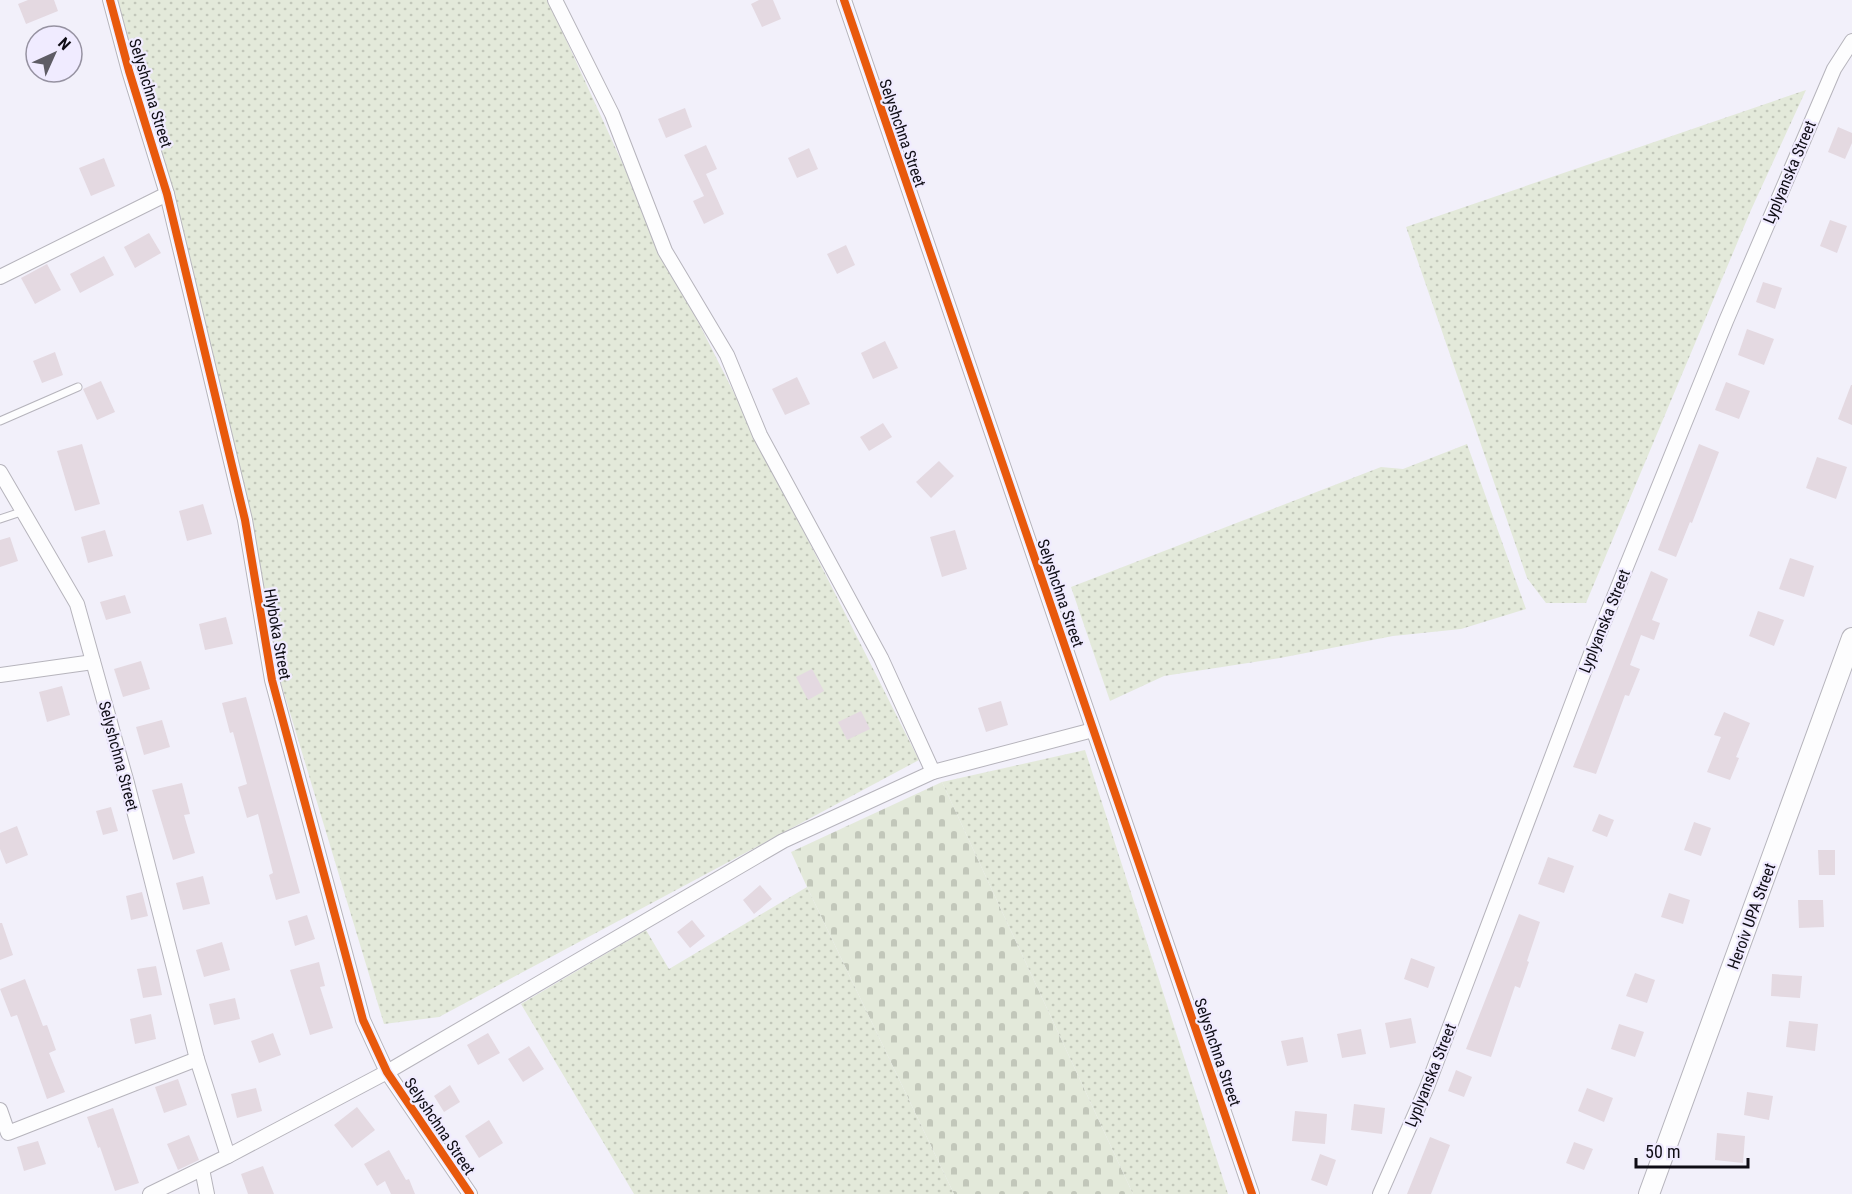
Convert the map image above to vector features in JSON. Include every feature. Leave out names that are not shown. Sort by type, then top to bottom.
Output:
[{"type":"street","name":"Selyshchna Street","points":[[110,0],[167,194]]},
{"type":"street","points":[[555,0],[612,114],[665,251],[727,355],[760,435],[881,658],[933,772]]},
{"type":"street","name":"Selyshchna Street","points":[[844,0],[1252,1194]]},
{"type":"street","name":"Lyplyanska Street","points":[[1380,1194],[1428,1087],[1586,667],[1726,321],[1818,104],[1842,54],[1852,41]]},
{"type":"street","points":[[0,277],[167,194]]},
{"type":"street","name":"Hlyboka Street","points":[[167,194],[245,520],[272,680],[363,1020],[387,1072]]},
{"type":"street","name":"Selyshchna Street","points":[[0,472],[77,604],[127,783],[197,1059],[228,1156]]},
{"type":"street","name":"Heroiv UPA Street","points":[[1649,1194],[1852,638]]},
{"type":"street","points":[[0,675],[93,662]]},
{"type":"street","name":"Selyshchna Street","points":[[150,1194],[228,1156],[387,1072],[783,841],[933,772],[1093,730]]},
{"type":"street","points":[[0,1110],[4,1133],[197,1059]]},
{"type":"street","name":"Selyshchna Street","points":[[387,1072],[470,1194]]},
{"type":"street","points":[[202,1168],[207,1194]]},
{"type":"lane","points":[[0,422],[78,387]]},
{"type":"lane","points":[[0,519],[24,512]]},
{"type":"green space","points":[[116,0],[548,0],[662,250],[919,760],[439,1017],[384,1024],[281,683],[237,453],[164,171]]},
{"type":"green space","points":[[1806,90],[1751,210],[1586,603],[1546,603],[1527,578],[1406,227]]},
{"type":"green space","points":[[1467,444],[1526,609],[1461,629],[1393,636],[1280,658],[1164,676],[1110,701],[1071,587],[1381,467],[1403,469]]},
{"type":"green space","points":[[1085,750],[1228,1194],[1133,1194],[942,782]]},
{"type":"green space","points":[[942,782],[1133,1194],[954,1194],[807,887],[791,852]]},
{"type":"green space","points":[[807,887],[954,1194],[634,1194],[521,1004],[646,930],[669,969]]},
{"type":"building","points":[[28,0],[54,0],[58,11],[26,24],[18,4]]},
{"type":"building","points":[[759,0],[773,0],[781,19],[762,27],[751,4]]},
{"type":"building","points":[[685,108],[692,127],[666,138],[658,119]]},
{"type":"building","points":[[1838,127],[1852,133],[1852,143],[1845,159],[1828,152]]},
{"type":"building","points":[[706,145],[717,169],[706,174],[724,214],[704,224],[693,201],[704,196],[684,155]]},
{"type":"building","points":[[809,148],[818,169],[797,178],[788,158]]},
{"type":"building","points":[[104,158],[115,186],[91,196],[79,168]]},
{"type":"building","points":[[1830,220],[1847,226],[1837,253],[1820,246]]},
{"type":"building","points":[[149,233],[161,253],[135,268],[124,247]]},
{"type":"building","points":[[846,245],[855,265],[837,274],[827,254]]},
{"type":"building","points":[[104,256],[114,275],[80,293],[70,274]]},
{"type":"building","points":[[47,264],[61,290],[35,304],[21,278]]},
{"type":"building","points":[[1763,282],[1782,288],[1775,309],[1756,302]]},
{"type":"building","points":[[1747,329],[1774,339],[1764,365],[1738,355]]},
{"type":"building","points":[[885,341],[898,368],[873,379],[861,353]]},
{"type":"building","points":[[55,352],[63,375],[42,383],[33,361]]},
{"type":"building","points":[[797,377],[810,404],[785,415],[772,389]]},
{"type":"building","points":[[101,381],[115,412],[97,420],[83,389]]},
{"type":"building","points":[[1726,382],[1750,391],[1739,419],[1715,410]]},
{"type":"building","points":[[1852,385],[1852,425],[1838,419]]},
{"type":"building","points":[[883,423],[892,437],[869,451],[860,437]]},
{"type":"building","points":[[82,444],[100,504],[75,511],[57,451]]},
{"type":"building","points":[[1699,444],[1719,452],[1692,523],[1690,522],[1676,557],[1658,550]]},
{"type":"building","points":[[1817,457],[1847,467],[1836,499],[1806,488]]},
{"type":"building","points":[[939,461],[954,476],[931,498],[916,482]]},
{"type":"building","points":[[203,504],[212,534],[187,541],[179,511]]},
{"type":"building","points":[[105,530],[113,556],[88,563],[81,537]]},
{"type":"building","points":[[955,530],[967,569],[942,577],[930,537]]},
{"type":"building","points":[[10,537],[18,561],[0,567],[0,540]]},
{"type":"building","points":[[1790,558],[1814,566],[1804,597],[1779,589]]},
{"type":"building","points":[[1651,571],[1668,579],[1652,620],[1660,623],[1654,640],[1641,635],[1630,665],[1640,669],[1629,696],[1625,695],[1596,774],[1573,767]]},
{"type":"building","points":[[125,595],[131,613],[106,620],[100,602]]},
{"type":"building","points":[[1758,611],[1784,620],[1774,646],[1749,636]]},
{"type":"building","points":[[226,617],[233,644],[205,650],[199,624]]},
{"type":"building","points":[[141,661],[150,689],[123,697],[114,669]]},
{"type":"building","points":[[812,669],[824,691],[808,700],[796,677]]},
{"type":"building","points":[[62,686],[70,715],[47,722],[39,692]]},
{"type":"building","points":[[246,697],[300,893],[276,900],[269,875],[273,873],[258,814],[247,818],[238,787],[247,784],[233,732],[230,733],[222,703]]},
{"type":"building","points":[[1001,701],[1008,725],[986,732],[978,708]]},
{"type":"building","points":[[861,711],[870,729],[847,740],[838,722]]},
{"type":"building","points":[[1724,712],[1750,723],[1736,757],[1739,758],[1730,780],[1707,772],[1721,737],[1714,735]]},
{"type":"building","points":[[162,720],[170,747],[144,755],[136,727]]},
{"type":"building","points":[[182,783],[190,814],[184,815],[195,853],[173,860],[152,790]]},
{"type":"building","points":[[111,807],[118,831],[103,835],[96,811]]},
{"type":"building","points":[[1599,814],[1614,820],[1607,837],[1592,831]]},
{"type":"building","points":[[1694,822],[1711,828],[1701,856],[1684,850]]},
{"type":"building","points":[[17,826],[28,855],[6,864],[0,849],[0,833]]},
{"type":"building","points":[[1818,850],[1835,850],[1835,875],[1819,875]]},
{"type":"building","points":[[1548,857],[1574,866],[1564,893],[1538,884]]},
{"type":"building","points":[[203,876],[210,904],[183,910],[176,883]]},
{"type":"building","points":[[760,885],[772,899],[754,914],[743,900]]},
{"type":"building","points":[[142,892],[148,916],[131,920],[126,896]]},
{"type":"building","points":[[1669,893],[1690,900],[1683,924],[1661,917]]},
{"type":"building","points":[[1798,900],[1823,900],[1824,927],[1799,928]]},
{"type":"building","points":[[1519,914],[1540,922],[1520,988],[1515,986],[1491,1057],[1466,1049]]},
{"type":"building","points":[[307,915],[315,939],[295,946],[288,921]]},
{"type":"building","points":[[692,920],[705,936],[690,948],[677,932]]},
{"type":"building","points":[[0,923],[2,923],[13,955],[0,960]]},
{"type":"building","points":[[222,942],[230,970],[204,977],[196,950]]},
{"type":"building","points":[[1411,958],[1435,967],[1428,988],[1404,979]]},
{"type":"building","points":[[319,962],[325,986],[320,987],[333,1028],[310,1035],[290,970]]},
{"type":"building","points":[[156,966],[162,995],[143,998],[137,969]]},
{"type":"building","points":[[1635,973],[1655,980],[1647,1003],[1626,996]]},
{"type":"building","points":[[1772,974],[1802,976],[1800,998],[1771,996]]},
{"type":"building","points":[[25,979],[43,1026],[47,1025],[56,1050],[49,1053],[65,1092],[47,1099],[17,1015],[11,1017],[0,989]]},
{"type":"building","points":[[235,998],[240,1019],[214,1025],[209,1004]]},
{"type":"building","points":[[151,1014],[156,1039],[135,1044],[130,1019]]},
{"type":"building","points":[[1411,1018],[1416,1043],[1390,1048],[1385,1023]]},
{"type":"building","points":[[1789,1021],[1818,1024],[1815,1051],[1786,1047]]},
{"type":"building","points":[[1619,1024],[1644,1032],[1635,1057],[1611,1049]]},
{"type":"building","points":[[1361,1029],[1366,1054],[1342,1058],[1337,1034]]},
{"type":"building","points":[[273,1033],[281,1055],[259,1063],[251,1041]]},
{"type":"building","points":[[488,1033],[500,1053],[478,1065],[467,1045]]},
{"type":"building","points":[[1303,1037],[1308,1062],[1287,1066],[1281,1041]]},
{"type":"building","points":[[529,1046],[544,1069],[523,1082],[508,1059]]},
{"type":"building","points":[[1456,1070],[1472,1077],[1464,1097],[1448,1091]]},
{"type":"building","points":[[178,1079],[187,1105],[164,1113],[155,1087]]},
{"type":"building","points":[[450,1085],[460,1102],[444,1112],[434,1096]]},
{"type":"building","points":[[256,1088],[262,1111],[237,1118],[231,1094]]},
{"type":"building","points":[[1587,1088],[1613,1098],[1604,1122],[1578,1111]]},
{"type":"building","points":[[1747,1092],[1773,1096],[1769,1120],[1744,1115]]},
{"type":"building","points":[[1354,1104],[1385,1108],[1382,1134],[1351,1130]]},
{"type":"building","points":[[357,1107],[375,1130],[352,1148],[334,1125]]},
{"type":"building","points":[[113,1108],[139,1183],[115,1191],[87,1117]]},
{"type":"building","points":[[1295,1111],[1327,1114],[1325,1144],[1292,1141]]},
{"type":"building","points":[[489,1120],[503,1143],[479,1158],[465,1136]]},
{"type":"building","points":[[1717,1133],[1745,1136],[1743,1163],[1715,1160]]},
{"type":"building","points":[[189,1135],[199,1160],[178,1170],[167,1144]]},
{"type":"building","points":[[1430,1137],[1450,1145],[1431,1194],[1407,1194]]},
{"type":"building","points":[[38,1141],[46,1164],[24,1171],[17,1147]]},
{"type":"building","points":[[1574,1142],[1593,1149],[1584,1170],[1566,1163]]},
{"type":"building","points":[[389,1150],[406,1180],[409,1179],[415,1194],[391,1194],[385,1181],[377,1186],[364,1164]]},
{"type":"building","points":[[1320,1154],[1336,1160],[1327,1186],[1311,1180]]},
{"type":"building","points":[[263,1166],[274,1194],[248,1194],[241,1174]]},
{"type":"cycle path","points":[[110,0],[167,194],[245,520],[272,680],[363,1020],[387,1072],[470,1194]]},
{"type":"cycle path","points":[[844,0],[1252,1194]]}]
